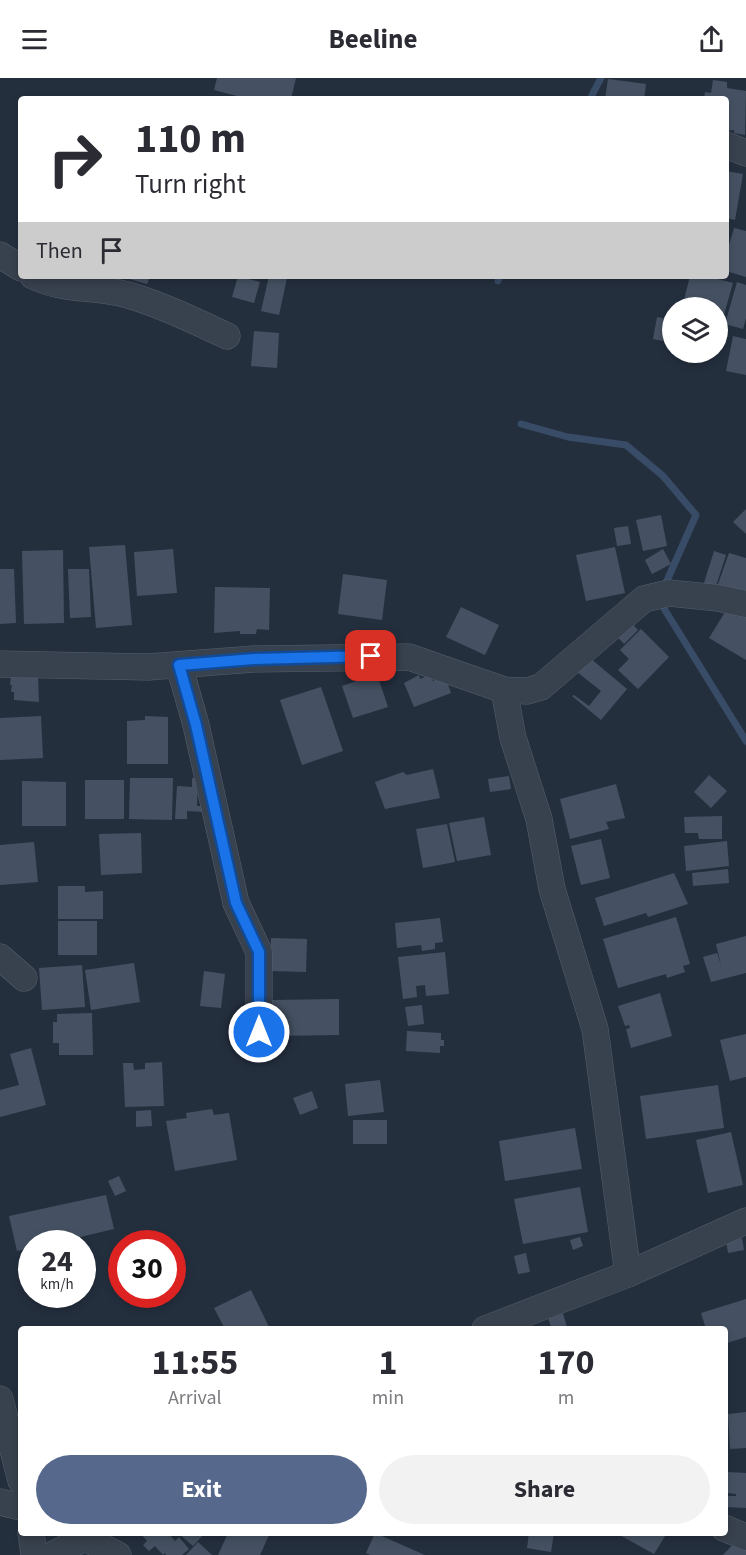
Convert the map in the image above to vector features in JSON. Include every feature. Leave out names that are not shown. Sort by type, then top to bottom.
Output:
[{"type":"street","points":[[729,146],[746,153]]},
{"type":"street","points":[[0,255],[18,266]]},
{"type":"street","points":[[40,279],[55,285],[126,295],[166,309],[227,336]]},
{"type":"street","points":[[0,664],[148,667],[266,659],[409,657],[504,690],[527,691],[541,687],[644,599],[669,592],[746,604]]},
{"type":"street","points":[[179,665],[196,725],[236,903],[259,952],[259,1032]]},
{"type":"street","points":[[504,690],[513,738],[539,819],[552,889],[594,1029],[628,1274]]},
{"type":"street","points":[[0,957],[24,978]]},
{"type":"street","points":[[493,1326],[628,1274],[746,1221]]},
{"type":"street","points":[[0,1399],[18,1469]]},
{"type":"street","points":[[0,1502],[18,1506]]},
{"type":"street","points":[[728,1530],[746,1537]]},
{"type":"street","points":[[31,1536],[34,1555]]},
{"type":"street","points":[[52,1555],[89,1536],[118,1555]]},
{"type":"building","points":[[217,78],[296,78],[292,96],[237,96],[214,90]]},
{"type":"building","points":[[608,79],[646,84],[644,96],[605,96]]},
{"type":"building","points":[[713,80],[727,82],[727,88],[746,91],[745,135],[734,133],[734,130],[729,131],[729,96],[704,96],[705,92],[711,93]]},
{"type":"building","points":[[729,172],[743,174],[735,220],[729,219]]},
{"type":"building","points":[[734,228],[746,231],[746,277],[729,272],[729,245]]},
{"type":"building","points":[[130,279],[149,279],[147,284]]},
{"type":"building","points":[[237,279],[260,282],[254,303],[232,297]]},
{"type":"building","points":[[268,279],[287,279],[279,315],[261,311]]},
{"type":"building","points":[[689,279],[718,279],[733,283],[728,300],[728,297],[685,297]]},
{"type":"building","points":[[737,282],[746,285],[746,318],[743,329],[728,325],[728,314]]},
{"type":"building","points":[[657,317],[662,318],[662,341],[653,339]]},
{"type":"building","points":[[254,331],[279,333],[277,368],[251,366]]},
{"type":"building","points":[[733,336],[746,339],[746,375],[726,371]]},
{"type":"building","points":[[746,509],[746,534],[733,522]]},
{"type":"building","points":[[661,515],[667,546],[643,551],[636,520]]},
{"type":"building","points":[[628,526],[631,544],[617,546],[614,528]]},
{"type":"building","points":[[125,545],[132,625],[96,628],[89,547]]},
{"type":"building","points":[[615,547],[625,593],[586,601],[576,555]]},
{"type":"building","points":[[173,549],[177,593],[137,596],[134,552]]},
{"type":"building","points":[[663,549],[671,564],[652,574],[645,560]]},
{"type":"building","points":[[63,550],[64,623],[24,624],[22,551]]},
{"type":"building","points":[[714,551],[726,555],[715,589],[703,586]]},
{"type":"building","points":[[729,553],[746,558],[746,597],[717,587]]},
{"type":"building","points":[[0,569],[14,569],[16,623],[0,624]]},
{"type":"building","points":[[68,569],[89,569],[91,617],[70,618]]},
{"type":"building","points":[[343,574],[387,580],[382,620],[338,614]]},
{"type":"building","points":[[215,587],[270,588],[269,630],[257,629],[256,634],[240,634],[240,631],[214,633]]},
{"type":"building","points":[[730,604],[746,607],[746,660],[709,638]]},
{"type":"building","points":[[461,607],[499,625],[485,655],[446,637]]},
{"type":"building","points":[[626,617],[638,630],[624,644],[612,631]]},
{"type":"building","points":[[641,629],[669,657],[638,689],[618,670],[629,659],[620,650]]},
{"type":"building","points":[[584,653],[627,689],[601,720],[572,696],[574,695],[589,706],[601,691],[572,668]]},
{"type":"building","points":[[11,674],[38,675],[39,702],[14,700],[14,692],[11,692],[12,685],[10,685]]},
{"type":"building","points":[[377,674],[388,707],[353,718],[342,686]]},
{"type":"building","points":[[419,675],[420,679],[430,675],[433,681],[445,676],[451,693],[414,707],[404,683]]},
{"type":"building","points":[[321,687],[343,751],[302,765],[280,700]]},
{"type":"building","points":[[41,716],[43,758],[0,760],[0,718]]},
{"type":"building","points":[[145,716],[168,717],[168,764],[127,764],[127,721],[145,720]]},
{"type":"building","points":[[433,769],[440,798],[385,809],[375,782],[403,772],[407,775]]},
{"type":"building","points":[[709,775],[727,791],[711,808],[694,792]]},
{"type":"building","points":[[509,776],[511,789],[490,792],[488,779]]},
{"type":"building","points":[[130,778],[173,778],[172,820],[129,819]]},
{"type":"building","points":[[192,778],[198,778],[197,806],[204,806],[204,812],[187,811],[187,819],[175,819],[177,786],[192,787]]},
{"type":"building","points":[[85,780],[124,780],[124,819],[85,819]]},
{"type":"building","points":[[22,781],[66,782],[66,826],[22,826]]},
{"type":"building","points":[[616,784],[625,818],[606,822],[609,829],[570,839],[560,799]]},
{"type":"building","points":[[722,816],[722,839],[699,839],[698,833],[685,833],[684,817]]},
{"type":"building","points":[[484,817],[491,855],[457,861],[449,823]]},
{"type":"building","points":[[447,824],[455,862],[423,868],[416,829]]},
{"type":"building","points":[[141,833],[142,873],[101,875],[99,834]]},
{"type":"building","points":[[601,839],[610,878],[581,885],[571,846]]},
{"type":"building","points":[[727,841],[729,866],[686,871],[684,846]]},
{"type":"building","points":[[34,842],[38,882],[0,885],[0,845]]},
{"type":"building","points":[[728,869],[729,883],[693,886],[692,873]]},
{"type":"building","points":[[674,873],[688,904],[648,917],[646,913],[604,926],[595,898]]},
{"type":"building","points":[[58,886],[85,886],[85,892],[103,891],[103,919],[58,919]]},
{"type":"building","points":[[676,917],[690,964],[683,966],[685,972],[667,978],[666,974],[618,988],[603,939]]},
{"type":"building","points":[[440,918],[443,942],[435,943],[435,949],[422,951],[421,945],[397,948],[395,923]]},
{"type":"building","points":[[58,921],[97,921],[97,955],[58,955]]},
{"type":"building","points":[[746,936],[746,973],[711,982],[703,957],[717,953],[721,965],[716,944]]},
{"type":"building","points":[[271,938],[307,939],[306,972],[270,971]]},
{"type":"building","points":[[445,952],[449,994],[426,996],[425,985],[416,986],[417,997],[403,999],[398,957]]},
{"type":"building","points":[[134,963],[140,1002],[91,1010],[85,970]]},
{"type":"building","points":[[82,965],[85,1007],[42,1010],[39,968]]},
{"type":"building","points":[[204,971],[225,974],[221,1008],[200,1006]]},
{"type":"building","points":[[660,993],[672,1036],[631,1048],[626,1029],[630,1028],[629,1025],[625,1026],[618,1006]]},
{"type":"building","points":[[339,999],[339,1035],[270,1036],[270,1000]]},
{"type":"building","points":[[422,1005],[424,1024],[408,1026],[405,1007]]},
{"type":"building","points":[[92,1013],[93,1055],[59,1055],[59,1043],[53,1043],[53,1022],[57,1022],[57,1014]]},
{"type":"building","points":[[407,1031],[441,1033],[444,1046],[440,1046],[440,1053],[406,1051]]},
{"type":"building","points":[[746,1034],[746,1077],[730,1081],[720,1040]]},
{"type":"building","points":[[31,1048],[46,1105],[0,1117],[0,1090],[19,1085],[10,1054]]},
{"type":"building","points":[[162,1062],[164,1106],[125,1107],[123,1063],[133,1063],[134,1070],[145,1069],[145,1063]]},
{"type":"building","points":[[380,1080],[384,1112],[348,1116],[345,1084]]},
{"type":"building","points":[[718,1085],[724,1128],[646,1139],[640,1096]]},
{"type":"building","points":[[312,1091],[318,1108],[300,1115],[293,1098]]},
{"type":"building","points":[[212,1109],[214,1115],[229,1113],[237,1160],[175,1171],[166,1121],[187,1118],[186,1113]]},
{"type":"building","points":[[151,1110],[152,1126],[136,1127],[136,1111]]},
{"type":"building","points":[[353,1120],[387,1120],[387,1144],[353,1144]]},
{"type":"building","points":[[575,1128],[582,1169],[505,1181],[499,1141]]},
{"type":"building","points":[[731,1132],[743,1185],[708,1193],[696,1140]]},
{"type":"building","points":[[119,1176],[126,1191],[115,1196],[108,1181]]},
{"type":"building","points":[[580,1187],[588,1232],[523,1244],[514,1199]]},
{"type":"building","points":[[106,1195],[114,1229],[96,1233],[96,1230],[18,1230],[17,1251],[9,1216]]},
{"type":"building","points":[[580,1237],[583,1246],[573,1250],[570,1240]]},
{"type":"building","points":[[742,1238],[744,1250],[728,1253],[726,1241]]},
{"type":"building","points":[[526,1253],[530,1272],[518,1274],[514,1256]]},
{"type":"building","points":[[251,1290],[269,1326],[223,1326],[214,1308]]},
{"type":"building","points":[[746,1299],[746,1337],[728,1343],[728,1326],[705,1326],[701,1313]]},
{"type":"building","points":[[561,1307],[567,1326],[551,1326],[546,1311]]},
{"type":"building","points":[[746,1412],[746,1448],[730,1449],[728,1414]]},
{"type":"building","points":[[728,1472],[746,1473],[746,1508],[728,1507],[728,1496],[736,1496],[736,1494],[728,1493]]},
{"type":"building","points":[[143,1536],[171,1536],[175,1541],[179,1537],[189,1549],[182,1555],[166,1555],[165,1553],[163,1555],[155,1546],[149,1551],[143,1545],[147,1541]]},
{"type":"building","points":[[181,1536],[202,1536],[193,1546]]},
{"type":"building","points":[[227,1536],[269,1536],[260,1555],[218,1555]]},
{"type":"building","points":[[374,1536],[382,1536],[425,1555],[370,1555],[366,1553]]},
{"type":"building","points":[[529,1536],[554,1536],[551,1552],[527,1548]]},
{"type":"building","points":[[621,1536],[665,1536],[654,1554]]},
{"type":"building","points":[[740,1537],[746,1543],[746,1555],[723,1555]]},
{"type":"building","points":[[198,1542],[212,1555],[186,1555]]},
{"type":"waterway","points":[[592,96],[601,78]]},
{"type":"waterway","points":[[521,424],[568,437],[626,445],[663,476],[696,515],[665,585]]},
{"type":"waterway","points":[[660,602],[746,741]]},
{"type":"route","points":[[259,1032],[259,952],[236,903],[225,864],[196,725],[179,665],[254,659],[371,656]]}]
